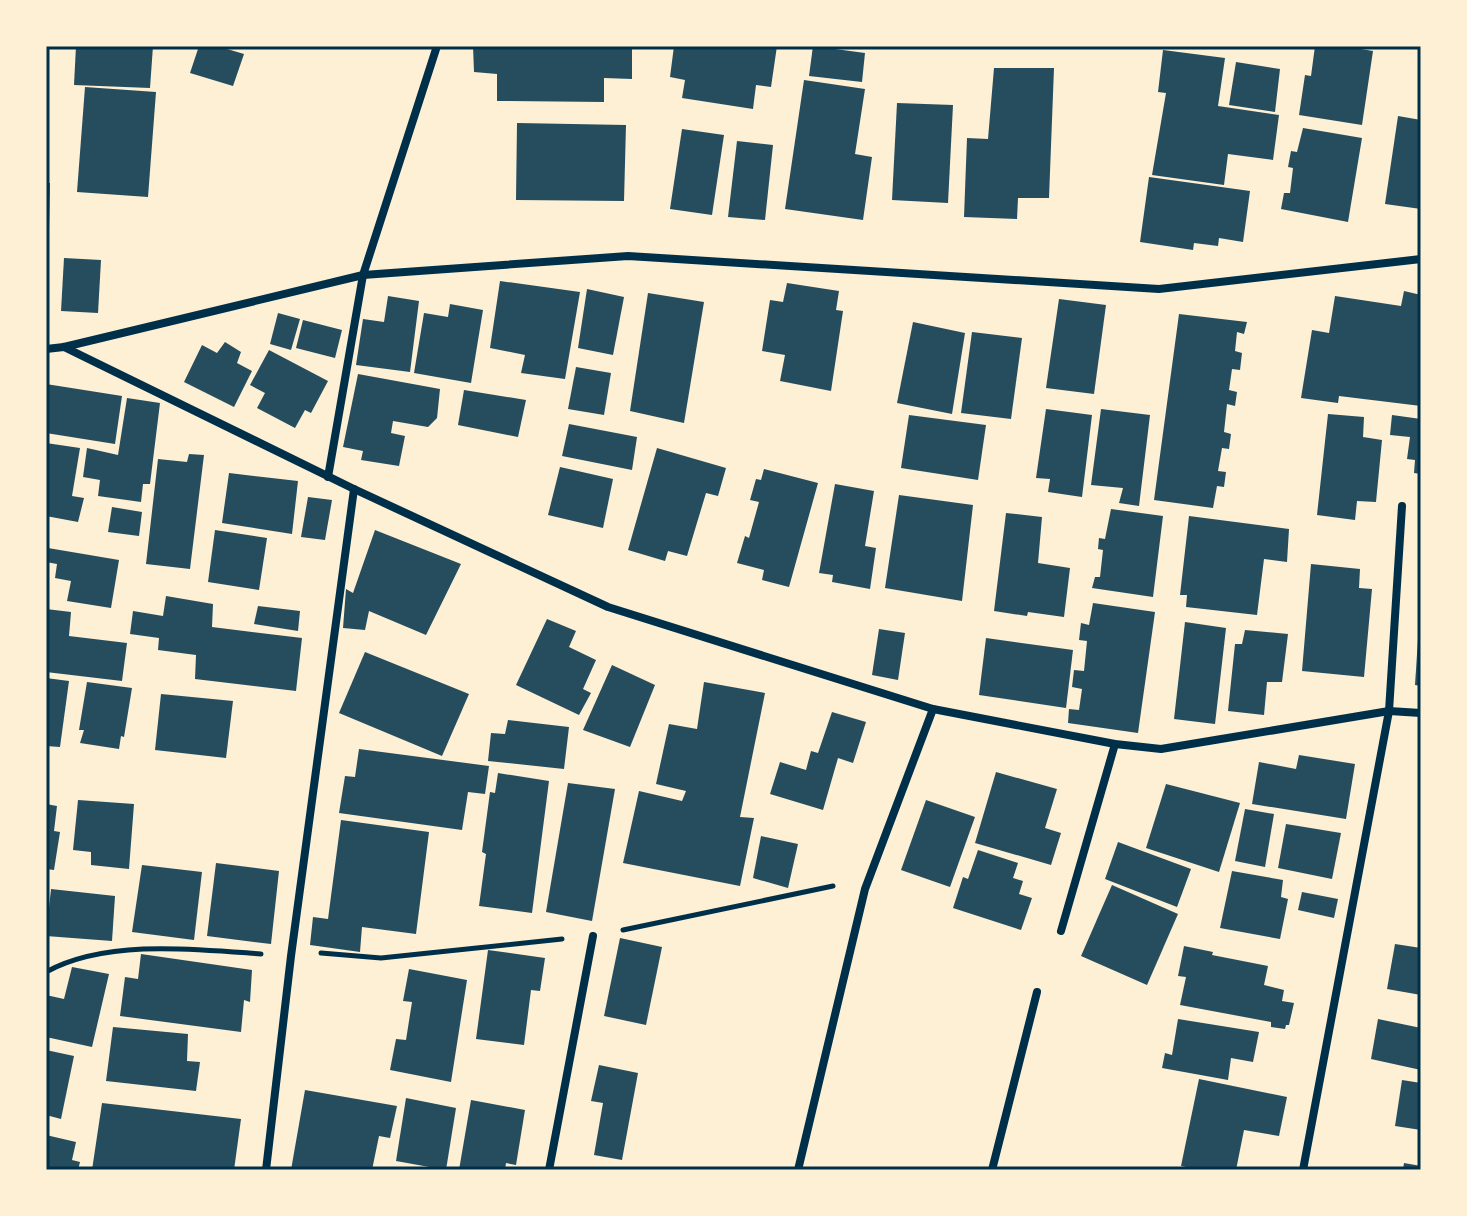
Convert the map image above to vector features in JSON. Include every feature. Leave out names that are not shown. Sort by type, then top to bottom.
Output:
[{"type":"street","points":[[328,477],[363,275],[437,46]]},
{"type":"street","points":[[46,349],[363,275],[628,256],[1159,289],[1421,259]]},
{"type":"street","points":[[64,347],[328,477],[608,607],[933,709],[1115,744],[1161,749],[1389,711],[1421,713]]},
{"type":"street","points":[[266,1170],[291,956],[354,489]]},
{"type":"street","points":[[1303,1170],[1389,711],[1402,506]]},
{"type":"street","points":[[798,1170],[865,889],[933,709]]},
{"type":"street","points":[[1061,931],[1115,744]]},
{"type":"street","points":[[549,1170],[593,936]]},
{"type":"street","points":[[992,1170],[1037,992]]},
{"type":"path","points":[[46,972],[66,961],[126,951],[184,948],[291,956]]},
{"type":"building","points":[[76,46],[153,46],[150,88],[74,85]]},
{"type":"building","points":[[199,46],[217,46],[244,54],[233,86],[190,73]]},
{"type":"building","points":[[473,46],[632,46],[632,79],[604,78],[604,102],[497,101],[497,74],[474,72]]},
{"type":"building","points":[[674,46],[777,46],[771,87],[756,85],[753,109],[682,98],[685,80],[670,77]]},
{"type":"building","points":[[813,46],[865,53],[862,82],[809,76]]},
{"type":"building","points":[[1315,46],[1343,46],[1373,51],[1362,125],[1299,115],[1305,75],[1311,76]]},
{"type":"building","points":[[1163,50],[1225,58],[1218,106],[1279,115],[1273,160],[1228,154],[1224,185],[1152,175],[1166,93],[1158,92]]},
{"type":"building","points":[[1236,62],[1280,69],[1275,112],[1229,105]]},
{"type":"building","points":[[994,68],[1054,68],[1049,198],[1018,198],[1017,219],[964,217],[967,138],[988,139]]},
{"type":"building","points":[[804,80],[865,89],[855,154],[872,157],[863,220],[785,209]]},
{"type":"building","points":[[85,87],[156,92],[148,197],[77,192]]},
{"type":"building","points":[[897,103],[953,105],[948,203],[892,200]]},
{"type":"building","points":[[1398,116],[1421,120],[1421,209],[1385,204]]},
{"type":"building","points":[[517,123],[626,125],[624,201],[516,200]]},
{"type":"building","points":[[1303,128],[1362,138],[1348,222],[1281,209],[1284,193],[1290,193],[1293,168],[1288,167],[1291,151],[1297,152]]},
{"type":"building","points":[[682,129],[724,135],[712,215],[670,209]]},
{"type":"building","points":[[737,141],[773,145],[765,220],[728,217]]},
{"type":"building","points":[[1149,177],[1250,191],[1243,242],[1219,238],[1218,246],[1194,243],[1193,250],[1140,242]]},
{"type":"building","points":[[46,183],[50,183],[49,229],[46,229]]},
{"type":"building","points":[[64,258],[101,260],[98,313],[61,311]]},
{"type":"building","points":[[500,281],[580,292],[565,379],[521,373],[525,355],[490,348]]},
{"type":"building","points":[[787,283],[839,291],[836,310],[843,311],[831,391],[780,381],[785,355],[762,351],[770,300],[783,302]]},
{"type":"building","points":[[587,289],[624,297],[613,355],[578,348]]},
{"type":"building","points":[[1404,291],[1421,295],[1421,406],[1339,396],[1338,403],[1301,398],[1312,330],[1329,333],[1335,296],[1401,306]]},
{"type":"building","points":[[648,293],[704,302],[684,423],[630,411]]},
{"type":"building","points":[[388,296],[419,301],[410,372],[356,365],[363,319],[384,322]]},
{"type":"building","points":[[1059,299],[1106,305],[1094,394],[1046,388]]},
{"type":"building","points":[[450,304],[483,310],[471,383],[414,373],[424,313],[448,317]]},
{"type":"building","points":[[278,313],[300,319],[291,350],[270,344]]},
{"type":"building","points":[[1179,314],[1247,322],[1244,334],[1237,332],[1235,351],[1242,353],[1240,370],[1232,369],[1229,390],[1237,392],[1235,406],[1227,404],[1224,432],[1231,434],[1229,449],[1222,448],[1218,471],[1226,472],[1224,487],[1217,486],[1213,508],[1154,500]]},
{"type":"building","points":[[303,320],[342,330],[335,358],[296,348]]},
{"type":"building","points":[[913,322],[965,333],[952,414],[897,403]]},
{"type":"building","points":[[972,332],[1022,338],[1011,419],[961,413]]},
{"type":"building","points":[[225,342],[241,352],[237,363],[252,371],[234,407],[184,382],[202,345],[217,353]]},
{"type":"building","points":[[269,350],[328,381],[311,413],[305,410],[295,428],[257,408],[265,393],[250,385]]},
{"type":"building","points":[[576,367],[611,373],[604,415],[568,409]]},
{"type":"building","points":[[358,374],[440,389],[437,418],[428,427],[393,421],[391,433],[405,436],[399,466],[361,460],[363,451],[343,447]]},
{"type":"building","points":[[46,384],[122,396],[115,444],[46,433]]},
{"type":"building","points":[[464,390],[526,400],[518,437],[458,425]]},
{"type":"building","points":[[127,398],[160,403],[150,484],[143,484],[141,502],[98,496],[100,480],[83,477],[87,448],[118,455]]},
{"type":"building","points":[[1046,409],[1092,415],[1082,497],[1048,492],[1050,479],[1036,478]]},
{"type":"building","points":[[1101,409],[1150,415],[1139,506],[1119,503],[1123,488],[1091,485]]},
{"type":"building","points":[[1328,414],[1364,417],[1363,437],[1382,440],[1376,502],[1357,501],[1355,520],[1317,515]]},
{"type":"building","points":[[909,415],[986,425],[978,480],[901,468]]},
{"type":"building","points":[[1392,415],[1421,419],[1421,474],[1414,473],[1415,460],[1407,459],[1410,437],[1390,435]]},
{"type":"building","points":[[569,424],[637,437],[632,470],[562,456]]},
{"type":"building","points":[[46,443],[80,448],[72,496],[84,498],[78,522],[46,516]]},
{"type":"building","points":[[657,448],[726,468],[718,496],[706,493],[687,556],[668,551],[665,561],[628,550]]},
{"type":"building","points":[[189,454],[204,455],[190,569],[146,564],[158,459],[187,462]]},
{"type":"building","points":[[560,467],[613,479],[603,528],[548,515]]},
{"type":"building","points":[[764,469],[818,483],[789,587],[762,580],[764,570],[737,563],[745,536],[749,538],[759,502],[750,500],[756,479],[761,480]]},
{"type":"building","points":[[229,473],[298,481],[292,534],[222,523]]},
{"type":"building","points":[[835,484],[874,491],[865,546],[876,548],[870,589],[832,582],[833,575],[819,573]]},
{"type":"building","points":[[899,495],[973,505],[962,601],[885,588]]},
{"type":"building","points":[[308,497],[332,500],[325,540],[301,537]]},
{"type":"building","points":[[112,507],[142,512],[139,536],[108,532]]},
{"type":"building","points":[[1111,509],[1163,516],[1153,597],[1092,588],[1095,577],[1100,577],[1103,550],[1098,549],[1099,538],[1105,539]]},
{"type":"building","points":[[1006,513],[1042,517],[1038,563],[1070,568],[1064,617],[994,611]]},
{"type":"building","points":[[1189,516],[1289,529],[1287,562],[1264,559],[1257,615],[1186,607],[1187,595],[1180,595]]},
{"type":"building","points":[[215,530],[267,538],[259,590],[208,582]]},
{"type":"building","points":[[375,530],[461,564],[426,635],[369,611],[365,630],[343,628],[346,589],[353,593]]},
{"type":"building","points":[[48,548],[119,560],[111,608],[67,601],[71,581],[55,578],[57,564],[46,562]]},
{"type":"building","points":[[1311,564],[1360,569],[1359,588],[1372,589],[1364,677],[1302,671]]},
{"type":"building","points":[[166,596],[213,604],[212,627],[302,638],[296,691],[195,679],[196,655],[158,650],[159,638],[130,634],[133,611],[163,616]]},
{"type":"building","points":[[1093,603],[1155,612],[1138,733],[1068,723],[1069,709],[1079,710],[1082,689],[1072,687],[1074,670],[1084,671],[1087,641],[1079,640],[1081,623],[1089,625]]},
{"type":"building","points":[[258,606],[300,611],[298,631],[254,624]]},
{"type":"building","points":[[46,609],[71,612],[69,636],[127,643],[122,681],[46,672]]},
{"type":"building","points":[[547,619],[576,631],[569,647],[596,660],[583,689],[591,693],[579,715],[516,685]]},
{"type":"building","points":[[1185,622],[1226,628],[1215,724],[1174,719]]},
{"type":"building","points":[[879,629],[905,633],[898,680],[872,675]]},
{"type":"building","points":[[1245,630],[1288,634],[1282,682],[1267,682],[1264,715],[1228,711],[1235,644],[1242,644]]},
{"type":"building","points":[[986,638],[1073,650],[1066,708],[979,695]]},
{"type":"building","points":[[1418,639],[1421,639],[1421,686],[1415,685]]},
{"type":"building","points":[[365,652],[469,694],[442,756],[339,713]]},
{"type":"building","points":[[612,665],[655,685],[630,747],[583,730]]},
{"type":"building","points":[[46,678],[69,681],[60,747],[46,746]]},
{"type":"building","points":[[87,682],[132,688],[119,749],[80,743],[84,730],[79,730]]},
{"type":"building","points":[[704,682],[765,693],[740,817],[754,818],[740,886],[623,863],[639,791],[682,801],[686,791],[656,784],[669,724],[697,729]]},
{"type":"building","points":[[161,694],[233,701],[226,758],[155,750]]},
{"type":"building","points":[[832,712],[866,722],[853,763],[838,758],[823,810],[770,794],[780,762],[806,770],[811,751],[818,753]]},
{"type":"building","points":[[508,720],[569,727],[564,769],[488,761],[491,733],[505,734]]},
{"type":"building","points":[[359,749],[489,766],[485,794],[468,792],[462,830],[339,813],[345,776],[355,777]]},
{"type":"building","points":[[1299,755],[1355,764],[1346,819],[1252,804],[1259,762],[1296,769]]},
{"type":"building","points":[[996,772],[1057,789],[1045,828],[1061,833],[1051,865],[975,843]]},
{"type":"building","points":[[498,773],[549,781],[532,913],[479,906],[490,792],[495,793]]},
{"type":"building","points":[[568,783],[615,789],[592,921],[546,912]]},
{"type":"building","points":[[1166,784],[1240,803],[1219,872],[1146,848]]},
{"type":"building","points":[[78,800],[134,804],[129,869],[91,865],[91,852],[73,850]]},
{"type":"building","points":[[926,800],[975,817],[950,887],[901,870]]},
{"type":"building","points":[[46,804],[57,806],[54,831],[60,832],[54,870],[46,869]]},
{"type":"building","points":[[1245,809],[1274,814],[1265,867],[1235,861]]},
{"type":"building","points":[[341,820],[429,832],[416,934],[362,927],[360,952],[310,945],[313,917],[328,919]]},
{"type":"building","points":[[1286,824],[1341,833],[1332,879],[1278,868]]},
{"type":"building","points":[[761,836],[798,844],[788,888],[753,878]]},
{"type":"building","points":[[1118,842],[1191,869],[1177,907],[1105,879]]},
{"type":"building","points":[[978,850],[1018,863],[1013,878],[1023,881],[1019,894],[1032,898],[1021,930],[953,908],[963,877],[968,879]]},
{"type":"building","points":[[216,863],[279,871],[271,944],[207,936]]},
{"type":"building","points":[[142,865],[202,872],[194,940],[132,932]]},
{"type":"building","points":[[1232,871],[1283,880],[1281,897],[1288,899],[1280,939],[1220,928]]},
{"type":"building","points":[[1112,885],[1178,914],[1147,985],[1081,956]]},
{"type":"building","points":[[51,889],[115,896],[112,941],[46,936]]},
{"type":"building","points":[[1302,892],[1338,899],[1334,918],[1298,910]]},
{"type":"building","points":[[620,938],[662,947],[646,1025],[604,1016]]},
{"type":"building","points":[[1395,944],[1421,948],[1421,995],[1387,989]]},
{"type":"building","points":[[1184,946],[1268,966],[1264,985],[1284,990],[1282,1001],[1294,1003],[1289,1025],[1285,1029],[1271,1027],[1271,1022],[1180,1005],[1186,977],[1178,976]]},
{"type":"building","points":[[488,950],[545,958],[540,991],[531,990],[524,1045],[476,1039]]},
{"type":"building","points":[[141,954],[252,970],[250,1002],[244,1000],[241,1032],[120,1016],[125,977],[138,979]]},
{"type":"building","points":[[72,967],[109,974],[92,1047],[46,1037],[46,995],[64,999]]},
{"type":"building","points":[[409,969],[467,980],[451,1082],[390,1070],[396,1039],[406,1040],[412,1002],[403,1001]]},
{"type":"building","points":[[1178,1019],[1259,1032],[1253,1062],[1231,1058],[1228,1080],[1162,1068],[1165,1053],[1172,1055]]},
{"type":"building","points":[[1378,1019],[1421,1028],[1421,1070],[1371,1059]]},
{"type":"building","points":[[113,1027],[188,1034],[187,1061],[200,1062],[196,1091],[106,1081]]},
{"type":"building","points":[[46,1050],[74,1056],[61,1119],[46,1115]]},
{"type":"building","points":[[599,1065],[638,1073],[622,1160],[594,1155],[603,1103],[591,1101]]},
{"type":"building","points":[[1199,1079],[1287,1097],[1279,1136],[1244,1130],[1236,1170],[1201,1170],[1181,1166]]},
{"type":"building","points":[[1402,1080],[1421,1083],[1421,1130],[1395,1126]]},
{"type":"building","points":[[305,1090],[397,1106],[390,1138],[379,1136],[372,1170],[291,1170]]},
{"type":"building","points":[[406,1098],[456,1108],[446,1170],[396,1161]]},
{"type":"building","points":[[471,1100],[525,1110],[516,1165],[506,1163],[505,1170],[459,1170]]},
{"type":"building","points":[[102,1103],[241,1119],[234,1170],[92,1170]]},
{"type":"building","points":[[46,1135],[76,1142],[72,1160],[80,1162],[78,1170],[46,1170]]},
{"type":"building","points":[[1404,1163],[1421,1166],[1421,1170],[1403,1170]]}]
